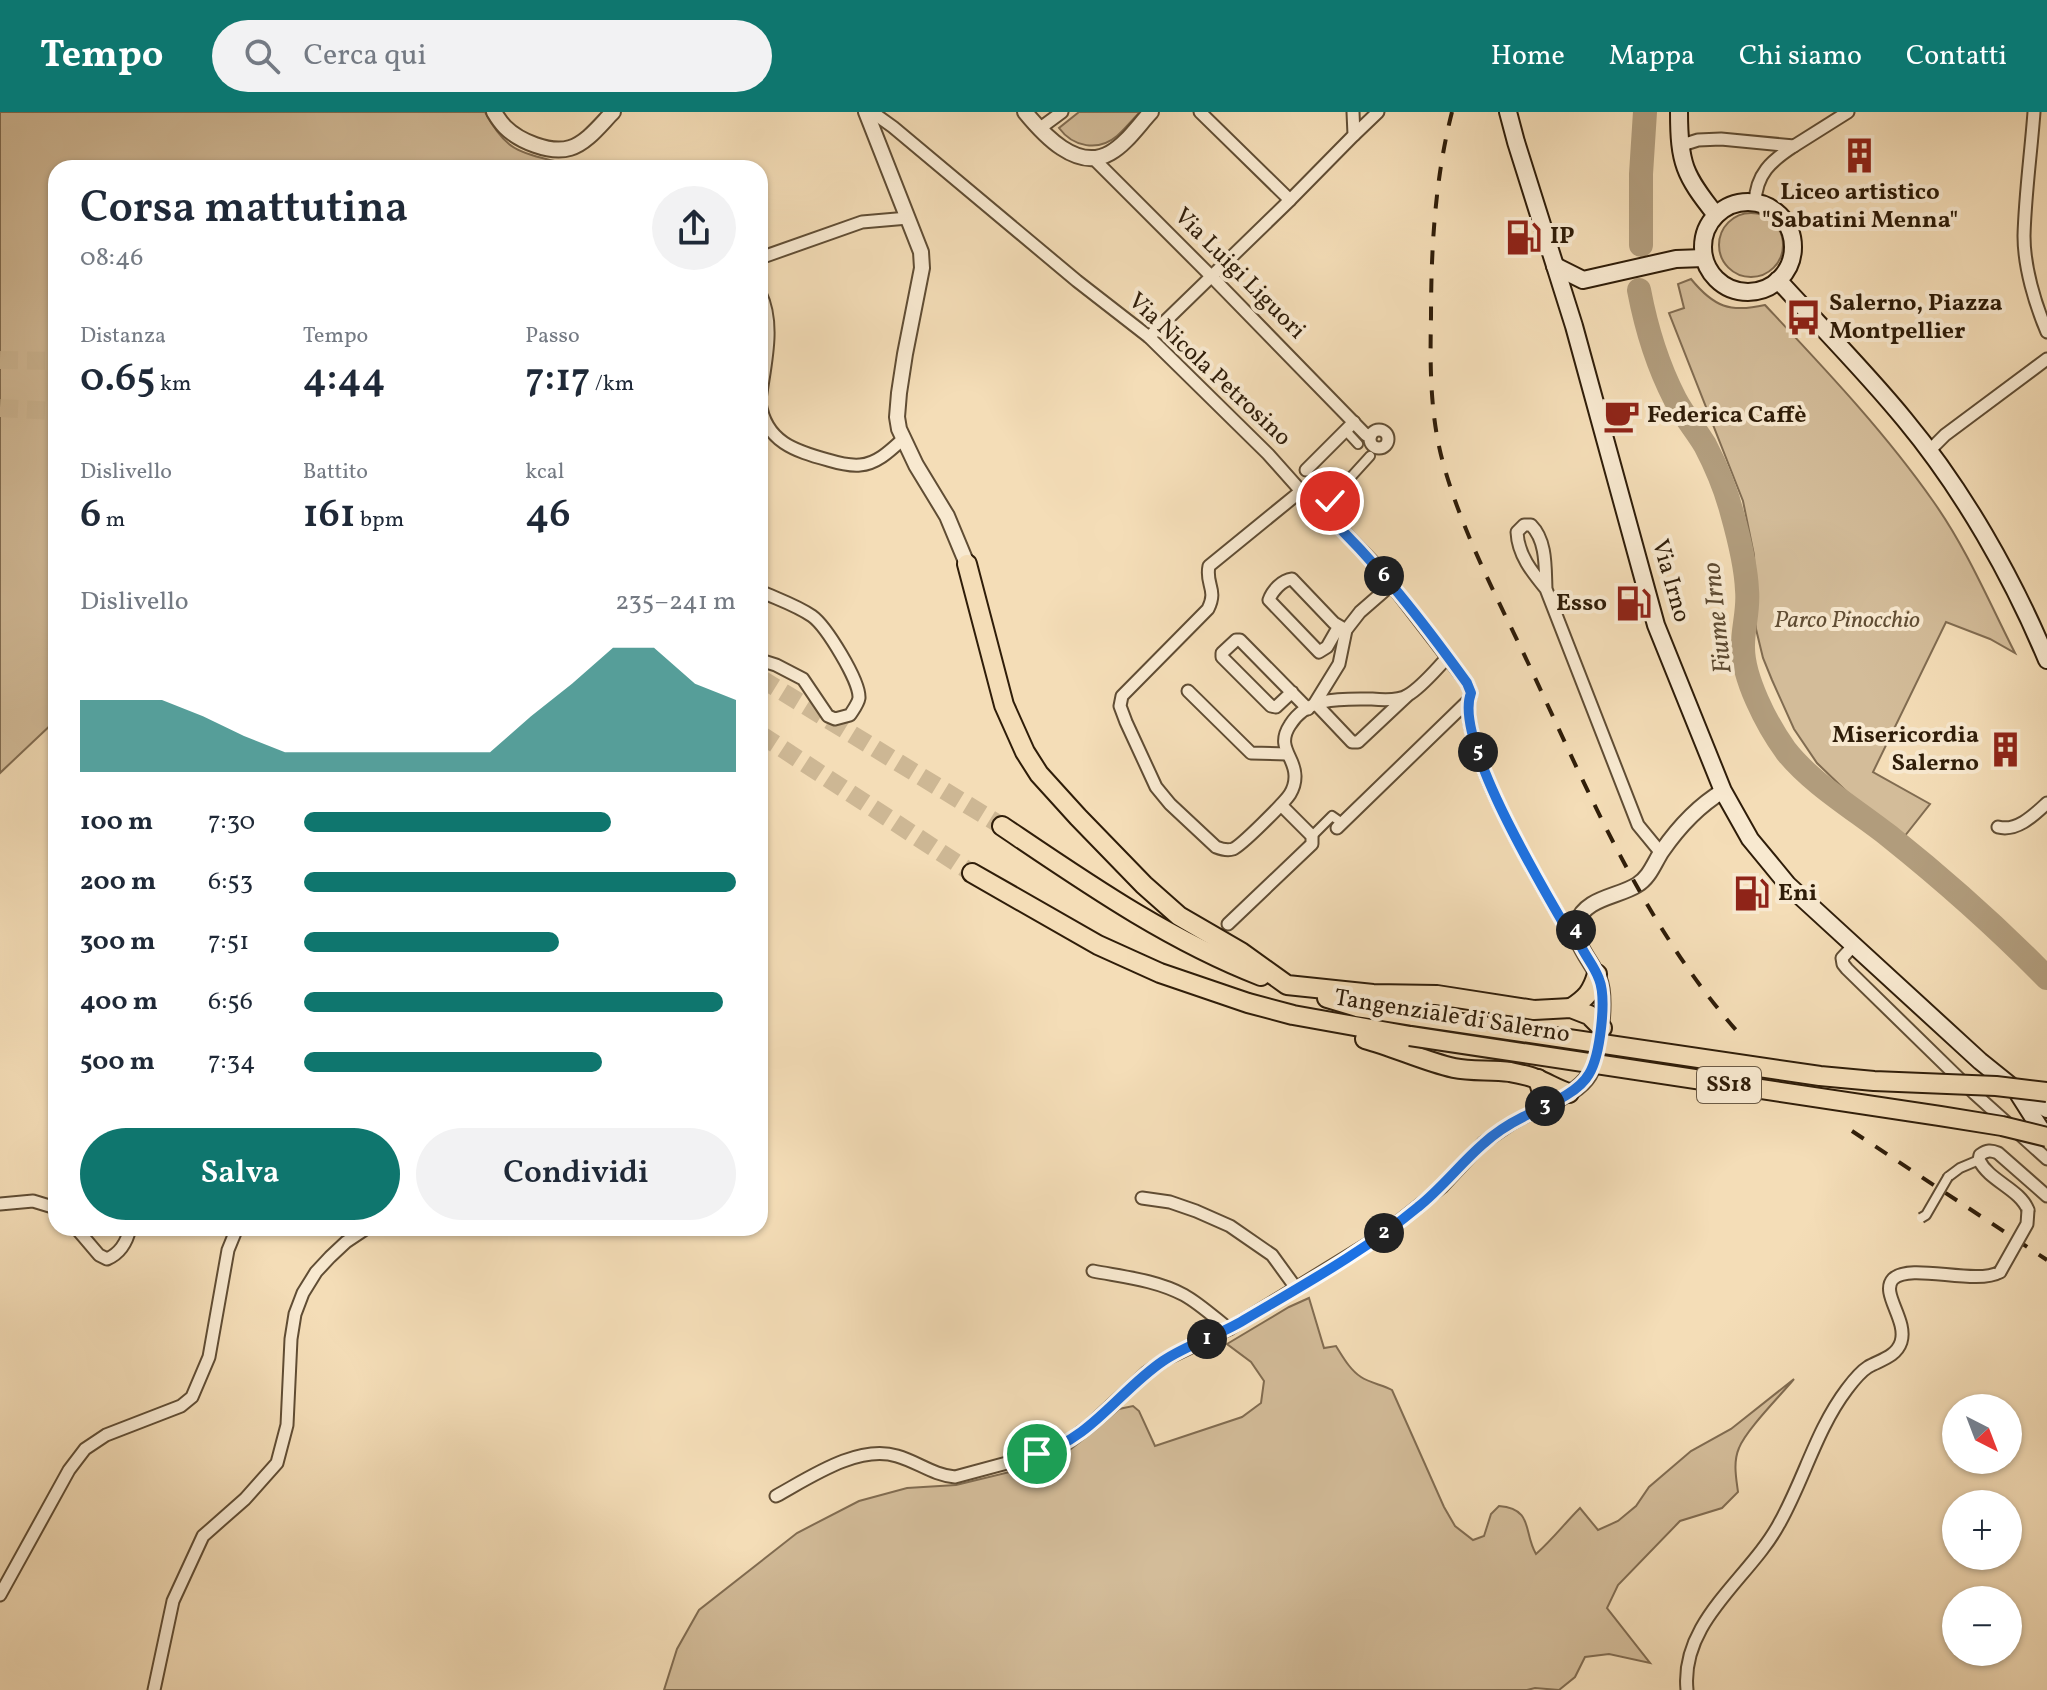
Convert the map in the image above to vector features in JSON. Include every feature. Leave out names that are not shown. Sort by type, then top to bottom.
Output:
[{"type":"highway","points":[[967,564],[1004,705],[1020,742],[1039,774],[1086,826],[1160,901],[1179,916],[1241,952],[1287,985],[1373,994],[1437,995],[1534,1010],[1571,1008],[1589,1015],[1602,1028]]},
{"type":"highway","name":"Tangenziale di Salerno","points":[[1002,826],[1156,926],[1210,953],[1287,985],[1357,1007],[1820,1076],[2047,1092]]},
{"type":"highway","name":"Tangenziale di Salerno","points":[[972,873],[1098,945],[1160,973],[1293,1015],[1410,1036],[1940,1116],[2047,1136]]},
{"type":"highway","points":[[1571,1008],[1583,1000],[1593,987],[1597,974]]},
{"type":"highway","points":[[1248,1003],[1291,1023],[1386,1045],[1457,1069],[1506,1072],[1538,1079],[1552,1088],[1569,1093]]},
{"type":"highway","points":[[1538,1079],[1544,1106]]},
{"type":"main road","name":"Via Irno","points":[[1508,112],[1570,314],[1656,625],[1723,791],[1750,839],[1788,885],[1980,1061],[2016,1090],[2047,1109]]},
{"type":"main road","points":[[1679,112],[1682,162],[1690,180],[1716,215]]},
{"type":"main road","points":[[1755,203],[1779,214],[1787,225],[1792,237],[1790,261],[1778,280],[1767,287],[1741,291],[1718,280],[1709,270],[1704,258],[1703,240],[1716,215],[1734,204],[1755,203]]},
{"type":"main road","points":[[1555,266],[1583,280],[1676,259],[1704,258]]},
{"type":"main road","points":[[1570,314],[1572,296],[1583,280]]},
{"type":"main road","points":[[1778,280],[1904,419],[1929,451],[1971,513],[2014,588],[2047,660]]},
{"type":"main road","name":"Via Irno","points":[[2016,1090],[2047,1136]]},
{"type":"street","points":[[494,112],[505,127],[515,134],[556,149],[569,148],[581,142],[613,112]]},
{"type":"street","points":[[869,112],[921,252],[922,268],[899,393],[899,429],[947,516],[967,564]]},
{"type":"street","name":"Via Nicola Petrosino","points":[[869,112],[893,127],[1149,337],[1357,545],[1467,683],[1471,693],[1468,701],[1470,724],[1505,819],[1566,928],[1576,930]]},
{"type":"street","points":[[1025,112],[1050,140],[1063,149],[1092,157],[1112,152],[1151,112]]},
{"type":"street","points":[[1039,129],[1062,112]]},
{"type":"street","points":[[1200,112],[1290,200]]},
{"type":"street","points":[[1353,112],[1354,135]]},
{"type":"street","points":[[1149,337],[1378,112]]},
{"type":"street","points":[[1755,203],[1758,183],[1776,158],[1848,112]]},
{"type":"street","points":[[2034,112],[2024,238],[2034,296],[2047,332]]},
{"type":"street","points":[[1679,146],[1698,140],[1721,139],[1794,146]]},
{"type":"street","name":"Via Luigi Liguori","points":[[1092,157],[1212,277],[1350,426],[1365,438]]},
{"type":"street","points":[[768,255],[862,222],[908,218]]},
{"type":"street","points":[[1929,451],[1945,435],[2047,359]]},
{"type":"street","points":[[1306,470],[1350,426]]},
{"type":"street","points":[[768,427],[780,440],[800,452],[862,466],[888,453],[903,439]]},
{"type":"street","points":[[1321,510],[1370,456]]},
{"type":"street","points":[[1301,491],[1209,566],[1213,598],[1208,609],[1122,696],[1120,706],[1156,787],[1216,847],[1235,849],[1292,792],[1296,773],[1284,738],[1293,720],[1312,706],[1333,699],[1381,700],[1408,696]]},
{"type":"street","points":[[1546,589],[1530,570],[1520,550],[1517,532],[1524,525],[1531,525],[1538,532],[1544,555],[1546,589],[1638,825],[1661,853]]},
{"type":"street","points":[[1342,628],[1292,579],[1286,579],[1271,593],[1269,600],[1319,652],[1391,585]]},
{"type":"street","points":[[768,595],[814,617],[831,636],[857,687],[859,697],[856,706],[850,715],[835,719],[828,716],[803,679],[768,662]]},
{"type":"street","points":[[1312,706],[1339,664],[1342,628]]},
{"type":"street","points":[[1292,692],[1276,707],[1271,706],[1222,657],[1222,653],[1240,640],[1292,692],[1352,742],[1358,742],[1448,657]]},
{"type":"street","points":[[1188,691],[1251,753],[1287,754]]},
{"type":"street","points":[[1312,836],[1332,816],[1339,826],[1468,701]]},
{"type":"street","points":[[776,1496],[836,1464],[869,1454],[897,1455],[940,1475],[955,1477],[1051,1451],[1090,1425],[1146,1373],[1166,1359],[1229,1329],[1395,1225],[1442,1187],[1483,1143],[1569,1093],[1589,1075],[1602,1028],[1603,993],[1597,974],[1577,940],[1578,921],[1588,907],[1638,885],[1648,876],[1661,853],[1691,816],[1707,800],[1723,791]]},
{"type":"street","points":[[1998,827],[2010,829],[2030,818],[2047,803]]},
{"type":"street","points":[[1228,924],[1312,844],[1312,836],[1281,805]]},
{"type":"street","points":[[1854,945],[1842,958],[1847,969],[1975,1094],[2047,1159]]},
{"type":"street","points":[[1687,1690],[1691,1656],[1707,1619],[1717,1602],[1767,1546],[1803,1476],[1821,1430],[1841,1397],[1861,1373],[1888,1357],[1901,1343],[1902,1323],[1889,1291],[1893,1279],[1906,1273],[1983,1277],[1996,1274],[2027,1224],[2028,1210],[2024,1202],[1986,1171],[1979,1160],[1980,1155],[1991,1150],[1998,1153],[2047,1196]]},
{"type":"street","points":[[1916,1218],[1926,1215],[1948,1177],[1979,1160]]},
{"type":"street","points":[[1142,1198],[1170,1202],[1230,1226],[1272,1255],[1296,1288]]},
{"type":"street","points":[[0,1204],[33,1201],[48,1206]]},
{"type":"street","points":[[83,1236],[99,1255],[107,1259],[122,1248],[127,1236]]},
{"type":"street","points":[[0,1595],[69,1470],[85,1449],[106,1435],[181,1406],[192,1397],[209,1357],[228,1250],[234,1236]]},
{"type":"street","points":[[154,1690],[173,1601],[203,1536],[245,1499],[277,1463],[287,1425],[291,1339],[295,1314],[303,1293],[316,1272],[355,1236]]},
{"type":"street","points":[[1093,1271],[1147,1281],[1169,1289],[1185,1296],[1229,1329]]},
{"type":"green space","points":[[0,112],[485,112],[509,144],[525,153],[552,160],[48,160],[48,728],[0,773]]},
{"type":"green space","points":[[1079,112],[1140,112],[1117,136],[1094,146],[1071,140],[1059,128]]},
{"type":"green space","points":[[1751,213],[1763,215],[1774,222],[1781,233],[1781,257],[1774,268],[1763,275],[1751,277],[1739,275],[1728,268],[1721,257],[1719,245],[1721,233],[1728,222],[1739,215]]},
{"type":"green space","name":"Parco Pinocchio","points":[[1691,279],[1707,296],[1724,306],[1742,308],[1765,305],[1853,400],[1945,519],[2015,653],[1990,639],[1946,622],[1873,772],[1930,804],[1904,837],[1875,819],[1817,763],[1794,729],[1763,658],[1756,629],[1754,555],[1743,501],[1669,313],[1684,308],[1678,284]]},
{"type":"green space","points":[[1309,1298],[1324,1348],[1336,1346],[1357,1374],[1392,1390],[1455,1526],[1473,1540],[1484,1536],[1491,1514],[1499,1506],[1510,1508],[1523,1517],[1536,1554],[1580,1508],[1598,1530],[1618,1521],[1636,1506],[1649,1487],[1691,1451],[1731,1429],[1794,1379],[1739,1448],[1736,1464],[1738,1492],[1722,1508],[1680,1521],[1618,1585],[1607,1608],[1650,1663],[1609,1654],[1585,1657],[1575,1677],[1559,1690],[664,1690],[677,1649],[699,1610],[797,1533],[859,1501],[907,1488],[956,1485],[1055,1461],[1119,1409],[1133,1406],[1139,1411],[1155,1446],[1242,1417],[1261,1403],[1264,1381],[1251,1362],[1227,1344]]},
{"type":"waterway","name":"Fiume Irno","points":[[1641,245],[1645,112]]},
{"type":"waterway","name":"Fiume Irno","points":[[1639,290],[1663,373],[1709,453],[1730,504],[1746,581],[1744,658],[1751,686],[1771,728],[1786,751],[1808,774],[1930,870],[1990,922],[2047,978]]},
{"type":"tunnel","points":[[0,360],[48,361]]},
{"type":"tunnel","points":[[0,408],[48,411]]},
{"type":"tunnel","points":[[768,683],[1002,826]]},
{"type":"tunnel","points":[[768,739],[972,873]]},
{"type":"railway","points":[[1452,112],[1435,214],[1431,334],[1435,421],[1449,483],[1481,563],[1621,856],[1673,947],[1736,1030]]},
{"type":"railway","points":[[1852,1131],[2047,1260]]},
{"type":"place","name":"Liceo artistico \"Sabatini Menna\"","points":[[1860,156]]},
{"type":"place","name":"IP","points":[[1524,237]]},
{"type":"place","name":"Salerno, Piazza Montpellier","points":[[1803,318]]},
{"type":"place","name":"Federica Caffè","points":[[1621,416]]},
{"type":"place","name":"Esso","points":[[1633,604]]},
{"type":"place","name":"Misericordia Salerno","points":[[2005,750]]},
{"type":"place","name":"Eni","points":[[1752,894]]},
{"type":"route","points":[[1037,1454],[1051,1451],[1070,1440],[1166,1359],[1229,1329],[1379,1237],[1442,1187],[1483,1143],[1564,1096],[1589,1075],[1602,1028],[1603,993],[1600,981],[1577,940],[1576,930],[1566,928],[1505,819],[1470,724],[1468,701],[1471,693],[1467,683],[1376,565],[1321,510],[1330,501]]}]
